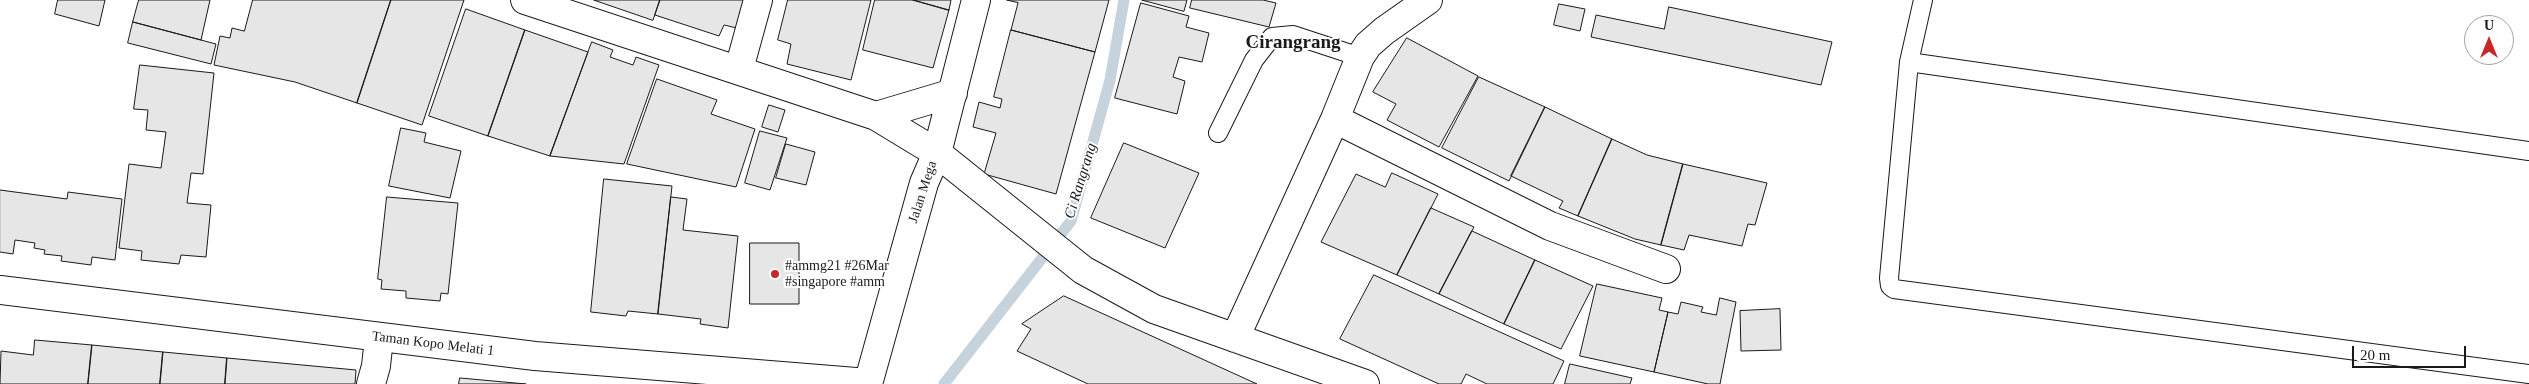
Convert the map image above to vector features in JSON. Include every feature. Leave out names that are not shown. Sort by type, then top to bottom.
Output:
[{"type":"street","points":[[525,0],[739,69],[876,116],[937,152],[1032,231],[1083,270],[1154,309],[1365,384]]},
{"type":"street","points":[[739,69],[758,0]]},
{"type":"street","name":"Jalan Mega","points":[[868,383],[924,183],[937,152],[976,0]]},
{"type":"street","points":[[1235,338],[1335,119],[1360,56],[1368,45],[1384,31],[1428,0]]},
{"type":"street","points":[[876,116],[953,93]]},
{"type":"street","points":[[1335,119],[1550,226],[1666,269]]},
{"type":"street","name":"Taman Kopo Melati 1","points":[[0,290],[535,356],[868,383]]},
{"type":"street","points":[[371,384],[376,366],[379,338]]},
{"type":"lane","points":[[1923,0],[1910,62],[1889,278],[1890,286],[1894,289],[2529,374]]},
{"type":"lane","points":[[1218,133],[1254,60],[1272,37],[1293,35],[1360,56]]},
{"type":"lane","points":[[1910,62],[2529,151]]},
{"type":"building","points":[[58,0],[105,0],[99,26],[55,14]]},
{"type":"building","points":[[139,0],[210,0],[201,40],[133,22]]},
{"type":"building","points":[[253,0],[391,0],[357,103],[295,82],[214,65],[220,36],[230,38],[232,28],[244,31]]},
{"type":"building","points":[[391,0],[464,0],[422,125],[357,103]]},
{"type":"building","points":[[594,0],[660,0],[653,20]]},
{"type":"building","points":[[660,0],[746,0],[737,28],[724,25],[719,36],[655,15]]},
{"type":"building","points":[[788,0],[871,0],[851,80],[787,64],[791,44],[778,40]]},
{"type":"building","points":[[875,0],[913,0],[949,10],[933,68],[863,50]]},
{"type":"building","points":[[913,0],[951,0],[949,10]]},
{"type":"building","points":[[1007,0],[1109,0],[1095,52],[1011,30],[1018,3]]},
{"type":"building","points":[[1142,0],[1187,0],[1184,11]]},
{"type":"building","points":[[1192,0],[1263,0],[1276,3],[1269,27],[1190,8]]},
{"type":"building","points":[[1141,3],[1189,16],[1186,27],[1209,33],[1202,62],[1179,57],[1173,77],[1185,81],[1177,114],[1115,98]]},
{"type":"building","points":[[1559,4],[1585,9],[1580,31],[1554,25]]},
{"type":"building","points":[[1669,7],[1832,42],[1821,85],[1591,37],[1596,15],[1664,29]]},
{"type":"building","points":[[466,9],[525,30],[488,136],[429,116]]},
{"type":"building","points":[[133,22],[216,44],[211,64],[128,43]]},
{"type":"building","points":[[525,30],[588,52],[550,156],[488,136]]},
{"type":"building","points":[[1011,30],[1095,52],[1056,194],[984,174],[996,133],[973,127],[979,102],[1000,108],[1002,99],[994,97]]},
{"type":"building","points":[[1407,38],[1478,76],[1439,147],[1387,120],[1396,104],[1373,92]]},
{"type":"building","points":[[592,42],[613,50],[610,57],[633,65],[636,57],[659,65],[624,164],[550,156]]},
{"type":"building","points":[[140,65],[214,73],[203,174],[191,173],[187,203],[211,205],[206,257],[181,255],[179,264],[141,260],[142,251],[119,248],[129,164],[161,168],[166,132],[146,130],[148,110],[134,109]]},
{"type":"building","points":[[1479,77],[1545,107],[1509,181],[1442,148]]},
{"type":"building","points":[[657,79],[717,100],[711,114],[755,129],[736,187],[627,164]]},
{"type":"building","points":[[769,105],[785,110],[778,132],[762,127]]},
{"type":"building","points":[[1545,107],[1612,139],[1578,216],[1559,208],[1563,201],[1511,176]]},
{"type":"building","points":[[401,128],[426,133],[424,142],[461,151],[450,198],[389,186]]},
{"type":"building","points":[[760,131],[787,138],[770,190],[745,183]]},
{"type":"building","points":[[1612,139],[1647,155],[1683,164],[1661,245],[1635,239],[1578,216]]},
{"type":"building","points":[[1124,143],[1199,173],[1165,248],[1091,218]]},
{"type":"building","points":[[786,144],[815,152],[806,185],[776,178]]},
{"type":"building","points":[[1683,164],[1767,183],[1755,225],[1748,224],[1742,246],[1689,235],[1684,250],[1661,245]]},
{"type":"building","points":[[1392,173],[1438,194],[1397,275],[1321,242],[1356,174],[1385,187]]},
{"type":"building","points":[[604,179],[672,186],[658,314],[628,311],[626,316],[591,312]]},
{"type":"building","points":[[0,190],[67,199],[68,192],[122,199],[115,260],[92,257],[91,265],[61,261],[62,256],[44,254],[45,250],[34,248],[35,243],[15,240],[13,254],[0,252]]},
{"type":"building","points":[[387,197],[458,203],[448,294],[441,293],[440,301],[406,298],[406,291],[381,289],[382,280],[378,279]]},
{"type":"building","points":[[671,197],[687,199],[683,230],[738,236],[728,328],[700,324],[701,319],[658,314]]},
{"type":"building","points":[[1431,208],[1474,227],[1439,294],[1397,275]]},
{"type":"building","points":[[1472,231],[1535,260],[1504,324],[1439,294]]},
{"type":"building","name":"#ammg21 #26Mar #singapore #amm","points":[[750,243],[799,243],[799,304],[750,304]]},
{"type":"building","points":[[1535,260],[1593,286],[1561,349],[1504,324]]},
{"type":"building","points":[[1374,275],[1564,361],[1553,384],[1487,384],[1466,374],[1461,384],[1439,384],[1340,339]]},
{"type":"building","points":[[1597,284],[1662,298],[1659,310],[1668,312],[1654,372],[1580,356]]},
{"type":"building","points":[[1064,296],[1257,384],[1088,384],[1017,351],[1031,329],[1022,324]]},
{"type":"building","points":[[1720,298],[1736,302],[1720,384],[1708,384],[1654,372],[1668,312],[1678,314],[1681,302],[1703,307],[1701,312],[1716,315]]},
{"type":"building","points":[[1780,309],[1781,350],[1741,351],[1740,311]]},
{"type":"building","points":[[35,340],[92,345],[88,384],[0,384],[1,351],[33,355]]},
{"type":"building","points":[[92,345],[163,352],[160,384],[88,384]]},
{"type":"building","points":[[163,352],[227,358],[225,384],[160,384]]},
{"type":"building","points":[[227,358],[356,370],[355,384],[225,384]]},
{"type":"building","points":[[1570,364],[1632,378],[1630,384],[1565,384]]},
{"type":"building","points":[[460,378],[526,384],[459,384]]},
{"type":"waterway","name":"Ci Rangrang","points":[[944,384],[1071,221],[1110,80],[1124,0]]},
{"type":"place","name":"#ammg21 #26Mar #singapore #amm","points":[[775,274]]},
{"type":"district","name":"Cirangrang","points":[[1293,43]]}]
